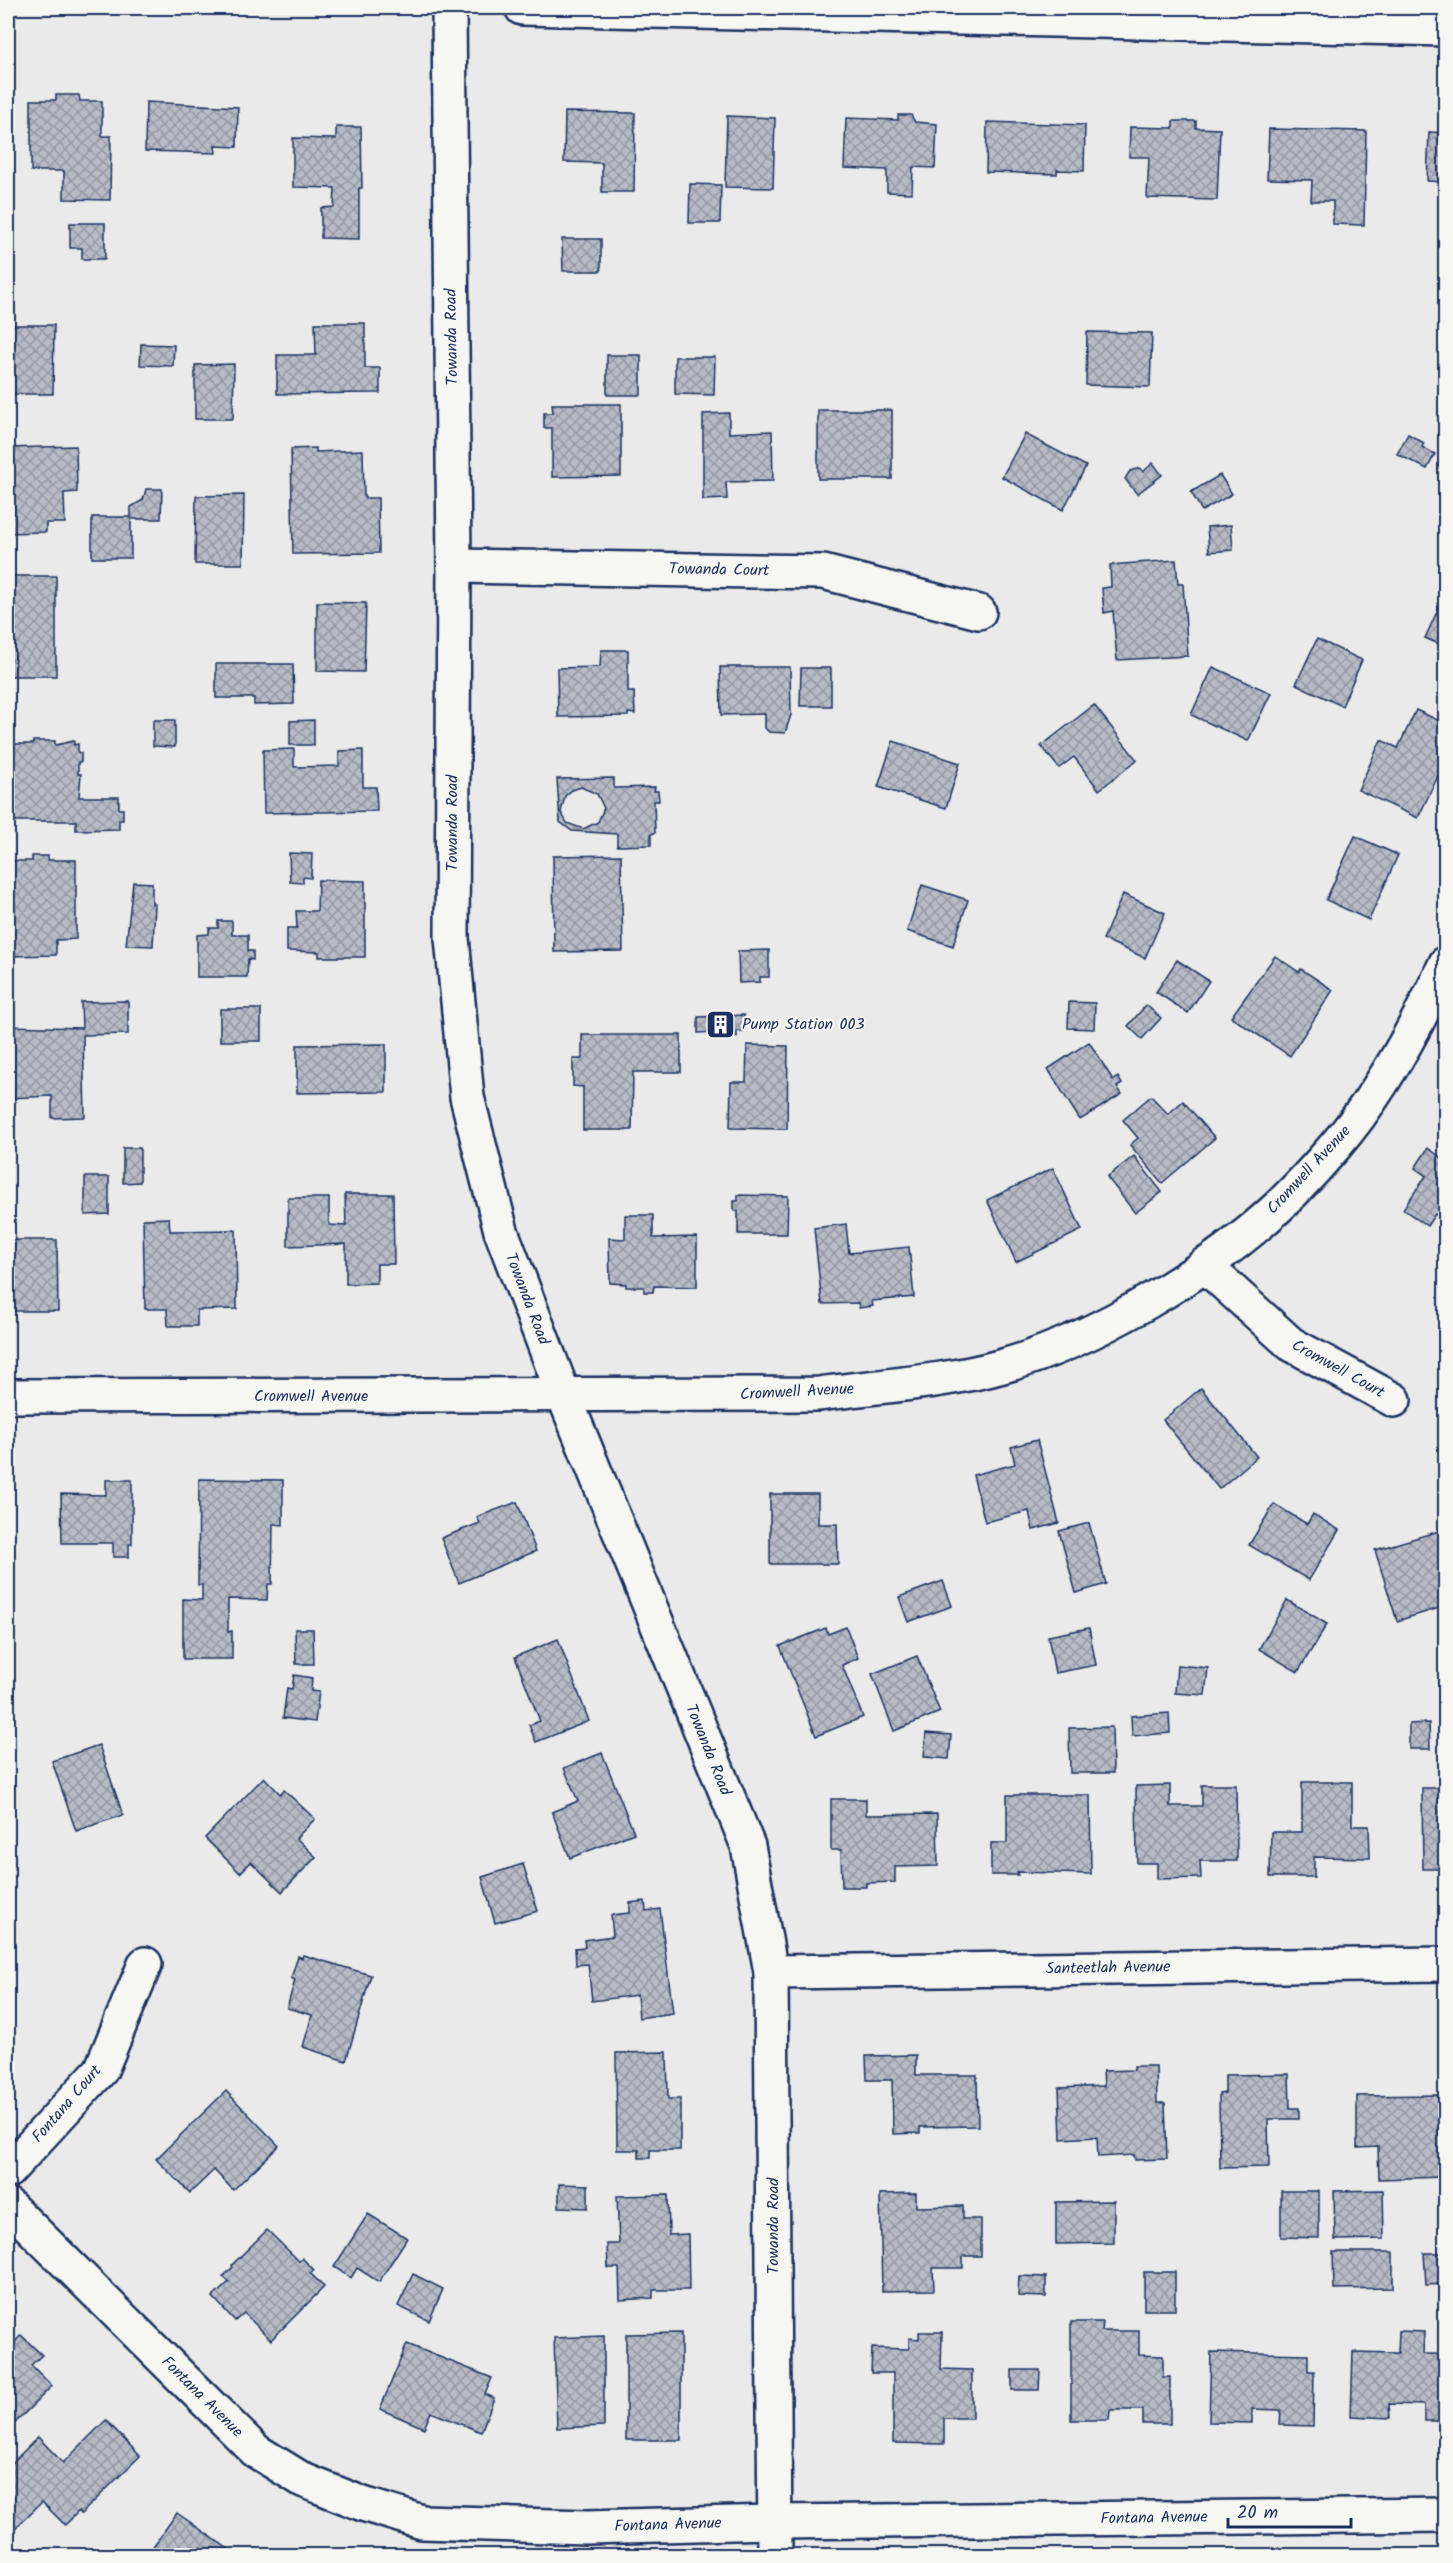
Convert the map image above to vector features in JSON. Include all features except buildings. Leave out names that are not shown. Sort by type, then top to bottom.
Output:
[{"type":"street","name":"Towanda Road","points":[[449,8],[454,566],[452,938],[467,1097],[501,1231],[564,1396],[748,1846],[771,1972],[775,2556]]},
{"type":"street","points":[[522,8],[1446,29]]},
{"type":"street","name":"Towanda Court","points":[[454,566],[823,572],[979,612]]},
{"type":"street","name":"Cromwell Avenue","points":[[8,1396],[819,1394],[921,1381],[1003,1366],[1072,1340],[1137,1308],[1203,1265],[1276,1209],[1337,1144],[1383,1080],[1446,963]]},
{"type":"street","name":"Cromwell Court","points":[[1203,1265],[1291,1344],[1394,1400]]},
{"type":"street","name":"Fontana Court","points":[[8,2171],[101,2070],[145,1964]]},
{"type":"street","name":"Santeetlah Avenue","points":[[771,1972],[1446,1964]]},
{"type":"street","name":"Fontana Avenue","points":[[8,2205],[256,2451],[303,2480],[363,2504],[422,2522],[587,2527],[774,2522],[1446,2515]]},
{"type":"place","name":"Pump Station 003","points":[[721,1024]]}]
